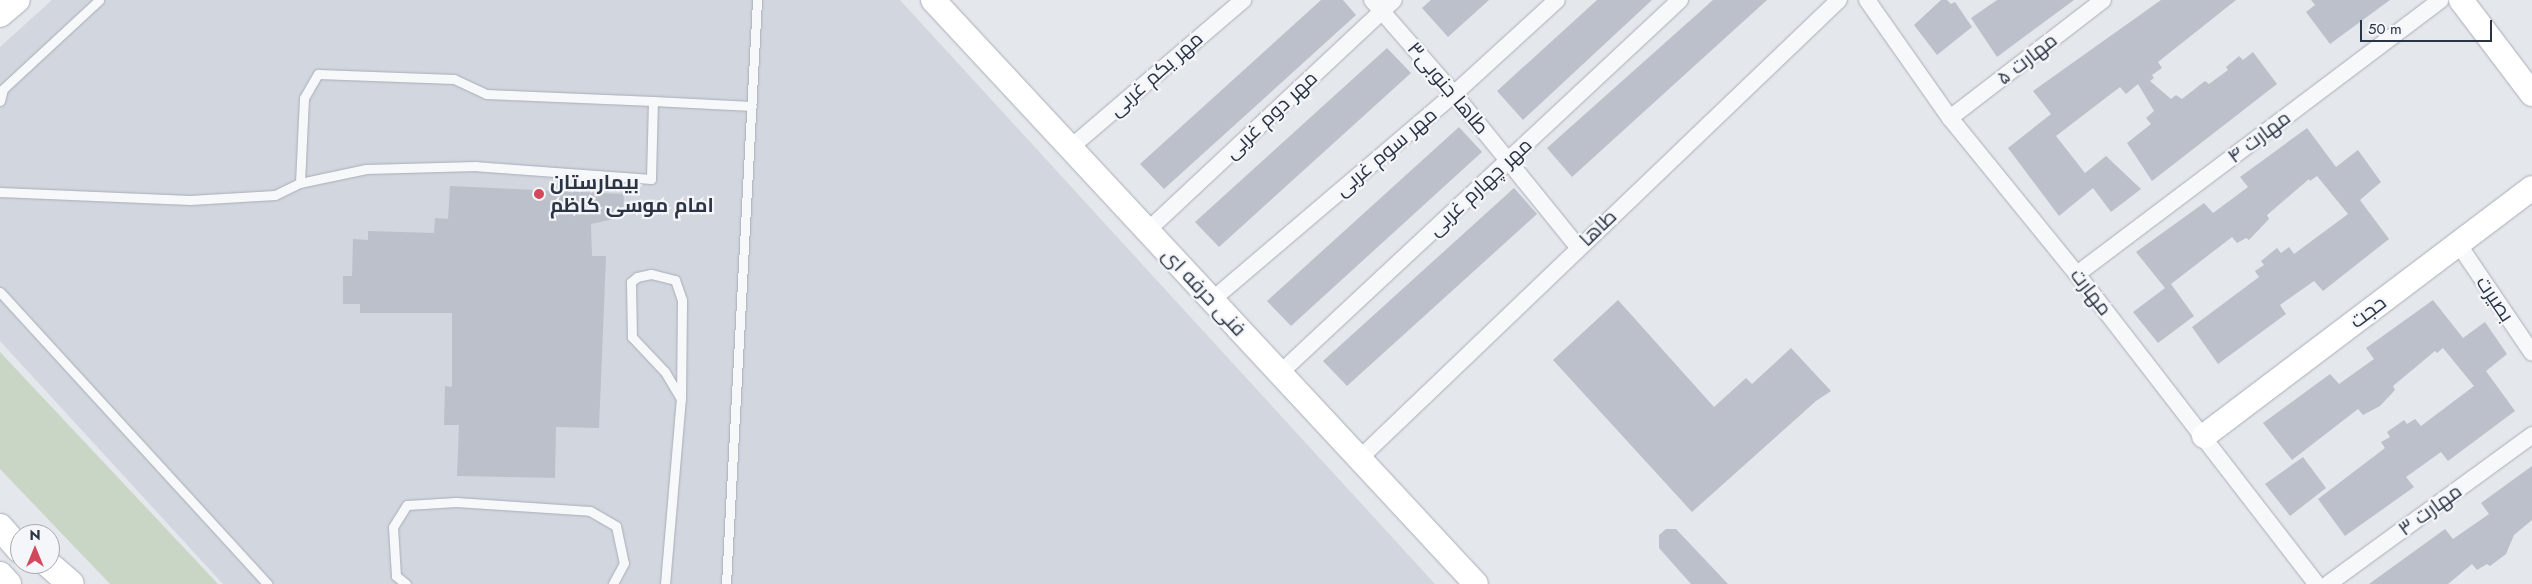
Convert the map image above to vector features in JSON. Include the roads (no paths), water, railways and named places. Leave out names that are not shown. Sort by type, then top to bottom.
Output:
[{"type":"main road","points":[[0,522],[10,530]]},
{"type":"main road","points":[[0,527],[10,538]]},
{"type":"main road","points":[[42,574],[50,584]]},
{"type":"main road","points":[[60,574],[71,584]]},
{"type":"main road","points":[[0,575],[8,584]]},
{"type":"street","points":[[0,16],[18,0]]},
{"type":"street","name":"فنی حرفه ای","points":[[933,0],[1476,584]]},
{"type":"street","name":"مهر یکم غربی","points":[[1070,148],[1243,0]]},
{"type":"street","name":"مهر دوم غربی","points":[[1147,230],[1377,6],[1394,0]]},
{"type":"street","name":"مهر سوم غربی","points":[[1212,300],[1454,94],[1557,0]]},
{"type":"street","name":"مهر چهارم غربی","points":[[1280,373],[1680,0]]},
{"type":"street","name":"طاها","points":[[1359,459],[1578,247],[1840,0]]},
{"type":"street","name":"مهارت","points":[[1867,0],[1950,118],[2078,274],[2316,584]]},
{"type":"street","name":"مهارت ۵","points":[[1950,118],[2103,0]]},
{"type":"street","name":"مهارت ۴","points":[[2078,274],[2440,0]]},
{"type":"street","points":[[2461,0],[2532,94]]},
{"type":"street","name":"طاها جنوبی۳","points":[[1377,6],[1454,94],[1578,247]]},
{"type":"street","name":"حجت","points":[[2204,436],[2532,188]]},
{"type":"street","name":"بصیرت","points":[[2459,245],[2532,353]]},
{"type":"street","name":"مهارت ۳","points":[[2328,584],[2532,435]]},
{"type":"lane","points":[[0,101],[3,89],[99,0]]},
{"type":"lane","points":[[726,584],[757,0]]},
{"type":"lane","points":[[300,183],[304,98],[318,74],[454,78],[486,94],[752,106]]},
{"type":"lane","points":[[0,192],[190,200],[275,195],[300,183],[366,169],[476,166],[651,179],[653,101]]},
{"type":"lane","points":[[665,584],[681,399],[682,300],[675,280],[651,274],[637,277],[631,282],[632,337],[665,372],[681,399]]},
{"type":"lane","points":[[0,292],[268,584]]},
{"type":"lane","points":[[406,584],[396,576],[393,527],[407,505],[456,502],[590,511],[616,526],[624,563],[613,584]]},
{"type":"place","name":"بیمارستان امام موسی کاظم","points":[[539,194]]}]
